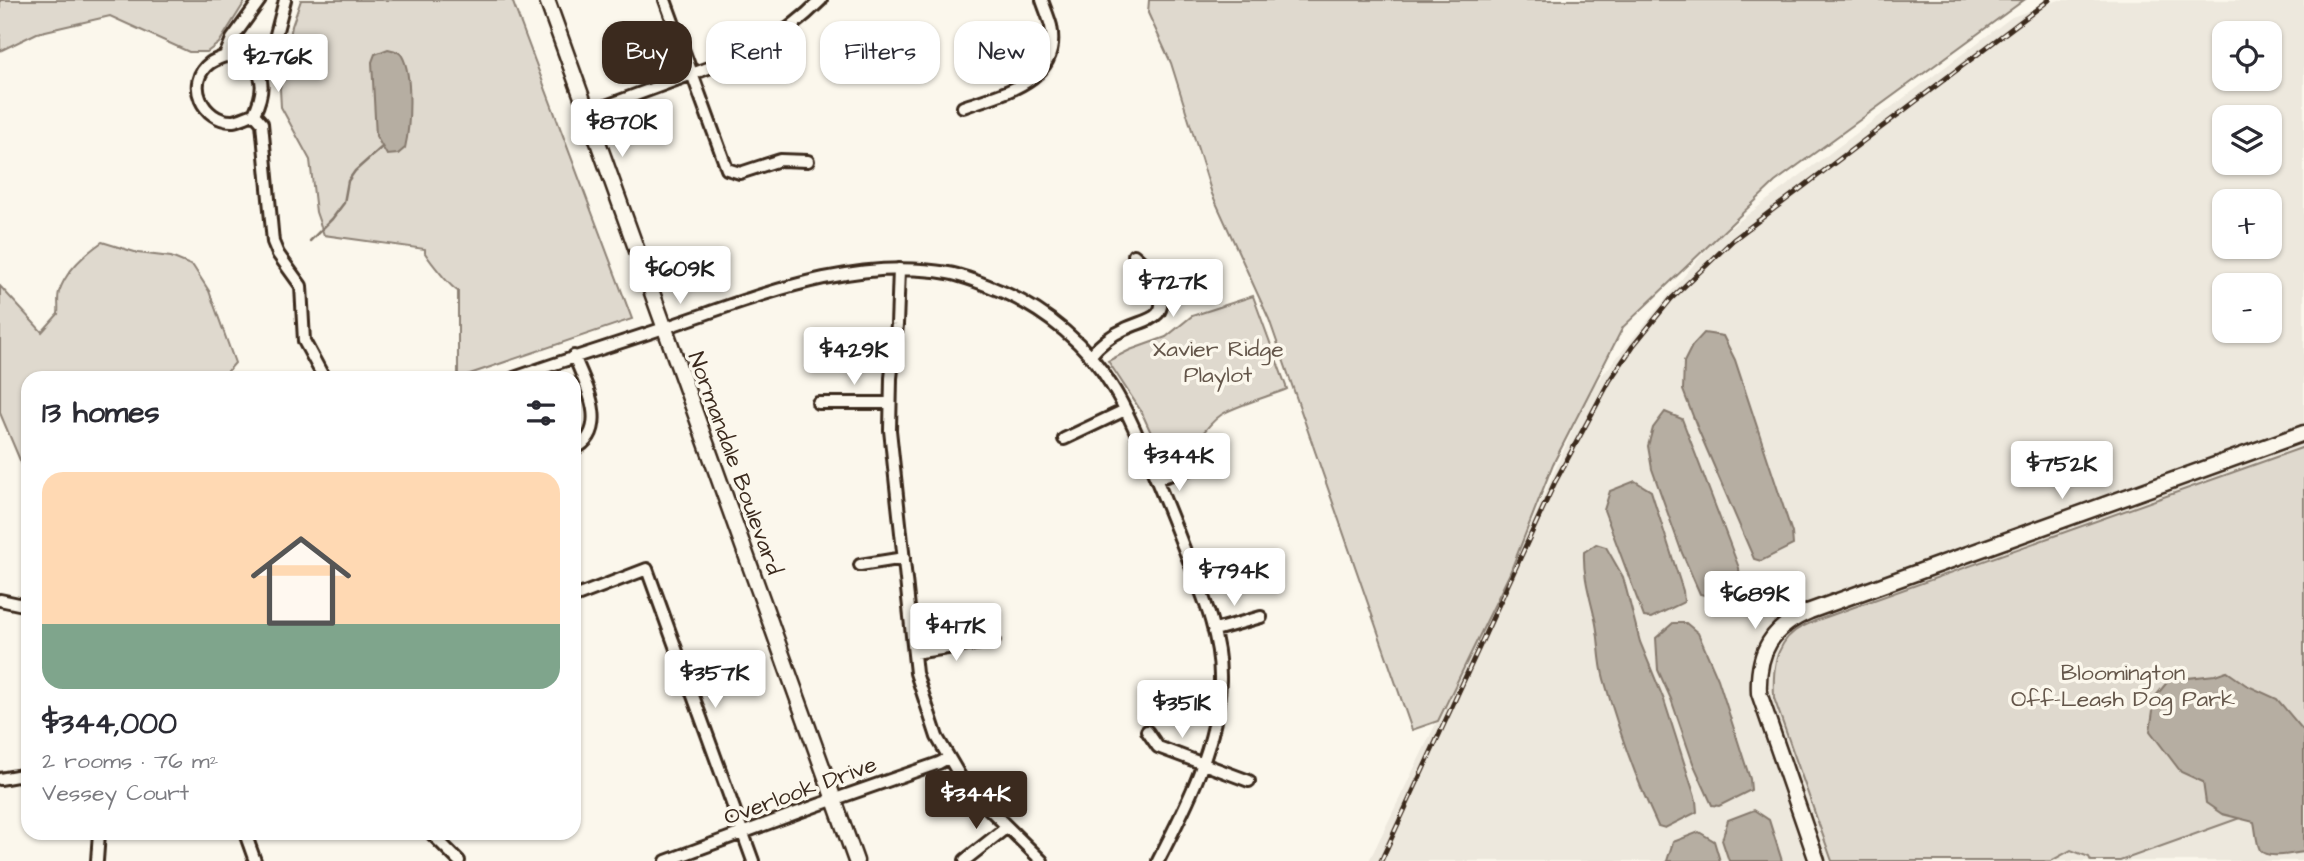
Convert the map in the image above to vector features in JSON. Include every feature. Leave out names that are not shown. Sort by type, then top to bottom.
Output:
[{"type":"street","points":[[225,56],[232,38],[260,0]]},
{"type":"street","points":[[260,76],[274,42],[285,0]]},
{"type":"street","name":"Normandale Boulevard","points":[[547,0],[856,861]]},
{"type":"street","points":[[665,0],[727,169],[740,173],[779,160],[808,161]]},
{"type":"street","points":[[587,113],[754,51],[779,37],[821,0]]},
{"type":"street","points":[[963,107],[1026,84],[1045,65],[1052,39],[1051,26],[1042,0]]},
{"type":"street","points":[[225,56],[240,57],[253,65],[260,76],[263,91],[254,114],[234,121],[219,119],[208,112],[199,99],[200,75],[209,63],[225,56]]},
{"type":"street","points":[[254,114],[262,123],[273,242],[278,254],[301,286],[304,341],[320,371]]},
{"type":"street","points":[[1090,356],[1111,336],[1151,319],[1161,309],[1163,301],[1152,271],[1134,255]]},
{"type":"street","points":[[899,269],[890,430],[920,687],[937,737],[948,758],[975,796],[1042,861]]},
{"type":"street","points":[[533,371],[791,286],[899,269],[951,273],[1016,298],[1044,315],[1090,356],[1111,384],[1156,479],[1215,630],[1220,678],[1218,705],[1203,765],[1158,861]]},
{"type":"street","points":[[574,356],[580,371]]},
{"type":"street","points":[[581,373],[594,404],[594,425],[581,446]]},
{"type":"street","points":[[818,402],[890,403]]},
{"type":"street","points":[[1064,439],[1125,410]]},
{"type":"street","points":[[1817,861],[1763,709],[1758,675],[1769,642],[1780,629],[1794,618],[2304,433]]},
{"type":"street","points":[[1156,479],[1204,464]]},
{"type":"street","points":[[860,565],[904,558]]},
{"type":"street","points":[[581,594],[647,569],[753,861]]},
{"type":"street","points":[[0,600],[21,605]]},
{"type":"street","points":[[1215,630],[1262,617]]},
{"type":"street","points":[[914,653],[994,641]]},
{"type":"street","points":[[1147,731],[1158,747],[1249,781]]},
{"type":"street","name":"Overlook Drive","points":[[666,861],[948,758]]},
{"type":"street","points":[[0,779],[21,775]]},
{"type":"street","points":[[965,860],[1007,827]]},
{"type":"street","points":[[97,861],[98,840]]},
{"type":"street","points":[[248,840],[256,861]]},
{"type":"street","points":[[438,840],[459,861]]},
{"type":"shaded area","points":[[2059,0],[2304,0],[2304,861],[1369,861],[1505,582],[1591,389],[1714,240],[2012,17]]},
{"type":"shaded area","points":[[388,49],[402,56],[408,75],[410,101],[405,148],[398,154],[387,155],[376,136],[372,62],[375,54]]},
{"type":"shaded area","points":[[1704,333],[1723,336],[1735,360],[1792,533],[1793,545],[1761,561],[1754,559],[1683,390],[1684,362],[1692,346]]},
{"type":"shaded area","points":[[1665,412],[1682,419],[1739,568],[1740,580],[1708,596],[1700,594],[1682,553],[1652,469],[1648,446],[1653,428]]},
{"type":"shaded area","points":[[1635,481],[1651,491],[1683,591],[1684,602],[1651,618],[1644,617],[1604,510],[1610,491]]},
{"type":"shaded area","points":[[1596,544],[1606,547],[1623,577],[1640,642],[1664,700],[1696,800],[1697,812],[1665,828],[1658,826],[1642,790],[1621,735],[1602,671],[1584,560],[1584,552]]},
{"type":"shaded area","points":[[1673,623],[1686,623],[1698,633],[1718,679],[1750,779],[1751,790],[1719,806],[1712,805],[1693,763],[1658,670],[1656,638]]},
{"type":"shaded area","points":[[2226,671],[2246,685],[2277,699],[2304,731],[2304,852],[2274,855],[2263,853],[2258,844],[2254,822],[2222,814],[2206,803],[2203,782],[2181,772],[2150,731],[2155,697],[2169,680],[2215,675]]},
{"type":"shaded area","points":[[1754,810],[1769,820],[1782,861],[1729,861],[1722,840],[1728,820]]},
{"type":"shaded area","points":[[1699,832],[1714,841],[1720,861],[1667,861],[1673,842]]},
{"type":"green space","points":[[0,0],[246,0],[219,43],[207,52],[189,52],[110,16],[37,33],[0,51]]},
{"type":"green space","points":[[301,0],[512,0],[632,319],[479,371],[458,371],[458,291],[436,268],[425,249],[324,235],[316,212],[310,160],[281,107],[280,89],[292,26]]},
{"type":"green space","points":[[1149,0],[2024,0],[1775,182],[1623,327],[1553,464],[1509,575],[1438,721],[1412,730],[1269,319],[1212,194],[1171,63],[1148,13]]},
{"type":"green space","points":[[102,242],[138,253],[171,257],[193,266],[209,291],[235,363],[228,371],[21,371],[21,462],[0,413],[0,286],[42,332],[58,314],[58,294],[62,284],[83,257]]},
{"type":"green space","name":"Xavier Ridge Playlot","points":[[1253,296],[1287,389],[1221,415],[1183,458],[1167,468],[1141,411],[1108,361],[1166,337],[1192,316]]},
{"type":"green space","name":"Bloomington Off-Leash Dog Park","points":[[2304,447],[2304,795],[2120,861],[2091,861],[2089,857],[2071,850],[2051,861],[1832,861],[1774,698],[1774,670],[1778,653],[1788,637],[1802,626],[1815,621]]},
{"type":"waterway","points":[[310,241],[344,203],[348,181],[355,171],[382,147]]},
{"type":"railway","points":[[1381,861],[1555,482],[1610,380],[1633,346],[1671,299],[1733,240],[2049,0]]}]
